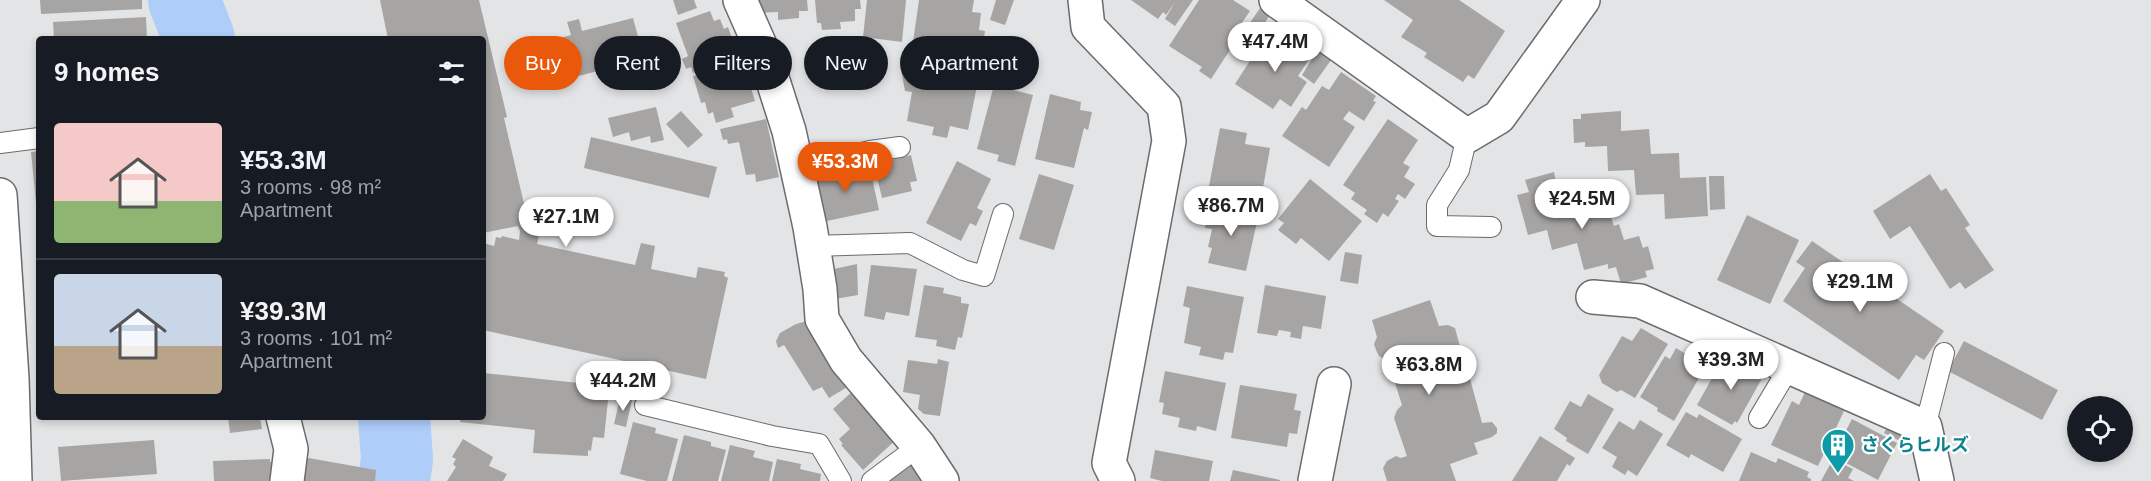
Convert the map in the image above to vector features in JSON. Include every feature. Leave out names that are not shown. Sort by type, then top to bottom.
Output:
[{"type":"street","points":[[740,0],[766,59],[789,131],[813,246],[822,319],[846,360],[919,446],[942,481]]},
{"type":"street","points":[[1085,0],[1088,27],[1164,106],[1170,141],[1109,464],[1118,481]]},
{"type":"street","points":[[1276,0],[1467,136],[1499,117],[1583,0]]},
{"type":"street","points":[[0,195],[12,378],[15,481]]},
{"type":"street","points":[[1593,297],[1640,301],[1925,427],[1937,481]]},
{"type":"street","points":[[1315,481],[1334,384]]},
{"type":"street","points":[[284,420],[291,449],[286,481]]},
{"type":"lane","points":[[1467,136],[1459,170],[1437,206],[1437,226],[1491,227]]},
{"type":"lane","points":[[0,143],[36,138]]},
{"type":"lane","points":[[797,170],[870,151],[900,147]]},
{"type":"lane","points":[[813,246],[910,243],[963,270],[984,276],[1003,214]]},
{"type":"lane","points":[[1925,427],[1944,353]]},
{"type":"lane","points":[[1759,418],[1790,366]]},
{"type":"lane","points":[[645,405],[772,436],[819,444],[841,481]]},
{"type":"lane","points":[[872,481],[919,446]]},
{"type":"building","points":[[40,0],[142,0],[142,9],[41,14]]},
{"type":"building","points":[[380,0],[479,0],[507,117],[504,118],[528,221],[542,223],[537,244],[635,265],[641,243],[655,246],[651,269],[696,278],[698,267],[725,272],[724,276],[728,278],[706,379],[486,331],[486,244],[494,246],[496,237],[501,238],[502,236],[519,240],[520,231],[518,226],[486,232],[486,36],[387,36]]},
{"type":"building","points":[[673,0],[694,0],[697,8],[678,15]]},
{"type":"building","points":[[756,0],[807,0],[808,11],[799,11],[799,18],[778,20],[778,12],[757,13]]},
{"type":"building","points":[[815,0],[860,0],[861,9],[855,9],[855,21],[840,22],[841,29],[822,30],[821,23],[817,23]]},
{"type":"building","points":[[867,0],[906,0],[900,42],[888,40],[888,36],[863,36]]},
{"type":"building","points":[[919,0],[974,0],[972,12],[981,13],[979,30],[985,31],[984,36],[914,36]]},
{"type":"building","points":[[996,0],[1014,0],[1005,25],[990,20]]},
{"type":"building","points":[[1131,0],[1193,0],[1175,26],[1165,19],[1175,2],[1166,15],[1163,12],[1158,19]]},
{"type":"building","points":[[1199,0],[1233,0],[1250,11],[1237,30],[1241,33],[1211,79],[1199,71],[1202,67],[1169,46]]},
{"type":"building","points":[[1384,0],[1459,0],[1505,31],[1474,79],[1468,75],[1463,82],[1424,57],[1427,53],[1401,37],[1413,20]]},
{"type":"building","points":[[1260,8],[1270,15],[1253,40],[1243,33]]},
{"type":"building","points":[[710,11],[714,21],[720,19],[724,29],[728,27],[731,36],[693,36],[693,73],[691,67],[686,69],[682,59],[688,56],[676,23]]},
{"type":"building","points":[[146,17],[147,36],[54,36],[53,22]]},
{"type":"building","points":[[633,18],[638,36],[594,36],[594,72],[582,75],[582,36],[567,36],[571,35],[567,22],[579,19],[582,31]]},
{"type":"building","points":[[1268,33],[1291,48],[1294,43],[1312,55],[1298,76],[1307,82],[1291,107],[1280,99],[1273,109],[1235,84]]},
{"type":"building","points":[[1317,51],[1331,60],[1314,84],[1302,75]]},
{"type":"building","points":[[1341,72],[1376,96],[1373,101],[1376,102],[1364,121],[1349,111],[1343,119],[1355,127],[1329,167],[1282,136],[1302,107],[1306,110],[1322,86],[1329,90]]},
{"type":"building","points":[[697,90],[752,90],[755,101],[731,108],[734,117],[716,123],[713,112],[708,114],[705,102],[701,103]]},
{"type":"building","points":[[976,90],[968,130],[950,126],[947,138],[932,135],[934,127],[907,121],[912,92],[905,91]]},
{"type":"building","points":[[993,90],[1014,90],[1033,95],[1015,166],[997,161],[999,155],[977,149]]},
{"type":"building","points":[[1050,94],[1081,102],[1080,110],[1092,112],[1088,130],[1084,128],[1074,168],[1035,159]]},
{"type":"building","points":[[656,107],[664,140],[651,143],[650,136],[631,141],[629,132],[613,137],[608,118]]},
{"type":"building","points":[[681,111],[703,135],[688,148],[666,124]]},
{"type":"building","points":[[1621,111],[1621,131],[1649,129],[1651,154],[1679,153],[1680,178],[1706,177],[1708,216],[1665,219],[1664,194],[1636,195],[1634,170],[1608,171],[1607,146],[1585,147],[1585,142],[1574,143],[1573,119],[1581,119],[1581,114]]},
{"type":"building","points":[[766,119],[779,177],[756,182],[755,174],[746,175],[739,142],[728,144],[727,139],[723,140],[720,129]]},
{"type":"building","points":[[1388,119],[1418,140],[1403,163],[1410,167],[1404,177],[1415,184],[1405,199],[1398,194],[1395,199],[1399,201],[1388,217],[1383,213],[1377,223],[1364,214],[1367,210],[1351,199],[1355,193],[1343,185]]},
{"type":"building","points":[[1220,128],[1247,133],[1245,144],[1270,148],[1262,194],[1252,192],[1251,199],[1236,196],[1237,191],[1209,186]]},
{"type":"building","points":[[591,137],[717,167],[709,198],[584,168]]},
{"type":"building","points":[[36,151],[36,203],[31,152]]},
{"type":"building","points":[[911,155],[917,181],[910,182],[912,191],[882,198],[874,164]]},
{"type":"building","points":[[957,161],[991,179],[977,208],[983,211],[976,226],[970,223],[961,241],[926,223]]},
{"type":"building","points":[[869,164],[879,210],[827,221],[826,218],[820,219],[812,182],[819,180],[818,175]]},
{"type":"building","points":[[1554,172],[1559,199],[1581,193],[1583,202],[1590,200],[1595,218],[1610,214],[1614,226],[1619,224],[1624,240],[1639,236],[1643,248],[1648,246],[1654,269],[1645,271],[1647,277],[1621,284],[1616,267],[1608,269],[1608,264],[1584,270],[1577,243],[1552,250],[1547,230],[1528,235],[1517,195],[1529,192],[1525,180]]},
{"type":"building","points":[[1039,174],[1074,185],[1054,250],[1019,239]]},
{"type":"building","points":[[1930,174],[1941,191],[1946,188],[1970,225],[1965,228],[1994,270],[1965,289],[1960,282],[1950,289],[1910,226],[1890,239],[1873,211]]},
{"type":"building","points":[[1709,176],[1724,176],[1725,209],[1710,210]]},
{"type":"building","points":[[1310,179],[1362,221],[1329,261],[1301,238],[1296,244],[1278,230],[1284,223],[1278,219]]},
{"type":"building","points":[[1210,206],[1237,212],[1238,208],[1259,213],[1246,271],[1208,263],[1212,248],[1208,247],[1212,229],[1205,228]]},
{"type":"building","points":[[1747,215],[1799,240],[1770,304],[1717,280]]},
{"type":"building","points":[[1812,241],[1944,331],[1924,360],[1916,355],[1899,380],[1783,301],[1805,268],[1796,262]]},
{"type":"building","points":[[1345,252],[1362,255],[1358,284],[1340,281]]},
{"type":"building","points":[[857,264],[858,295],[835,299],[829,270]]},
{"type":"building","points":[[871,265],[917,269],[909,316],[886,312],[884,320],[864,316]]},
{"type":"building","points":[[924,285],[944,288],[943,293],[961,297],[961,303],[969,304],[962,338],[958,337],[955,350],[936,346],[937,340],[915,337]]},
{"type":"building","points":[[1265,285],[1326,296],[1321,329],[1303,326],[1301,339],[1290,337],[1291,332],[1279,330],[1277,336],[1257,333]]},
{"type":"building","points":[[1187,286],[1244,297],[1233,353],[1225,352],[1223,360],[1199,355],[1201,347],[1184,343],[1190,308],[1183,306]]},
{"type":"building","points":[[1430,300],[1439,326],[1448,325],[1455,328],[1463,358],[1461,362],[1464,372],[1469,375],[1482,423],[1492,422],[1497,428],[1497,433],[1474,443],[1478,454],[1450,464],[1456,481],[1387,481],[1383,468],[1387,461],[1396,456],[1401,458],[1407,456],[1394,418],[1402,405],[1388,361],[1379,356],[1376,350],[1374,344],[1377,337],[1372,320]]},
{"type":"building","points":[[811,320],[849,386],[829,398],[822,387],[813,391],[784,345],[778,348],[776,341],[780,333],[796,324]]},
{"type":"building","points":[[1641,328],[1668,344],[1635,398],[1621,390],[1617,392],[1602,383],[1599,375],[1622,336],[1632,341]]},
{"type":"building","points":[[1964,341],[2058,390],[2042,420],[1948,371]]},
{"type":"building","points":[[1676,348],[1706,366],[1674,421],[1640,397],[1665,356],[1670,359]]},
{"type":"building","points":[[938,359],[949,362],[940,416],[924,414],[918,409],[920,395],[903,392],[908,360],[937,364]]},
{"type":"building","points":[[1728,359],[1765,373],[1737,423],[1735,421],[1732,425],[1697,405],[1720,364],[1725,367]]},
{"type":"building","points":[[1165,371],[1226,383],[1216,431],[1197,426],[1196,431],[1178,427],[1180,418],[1162,414],[1164,403],[1159,402]]},
{"type":"building","points":[[486,373],[588,384],[588,389],[609,391],[604,438],[593,437],[588,456],[533,453],[535,430],[460,422],[460,420],[486,420]]},
{"type":"building","points":[[1240,385],[1297,394],[1294,410],[1301,411],[1297,434],[1289,433],[1287,447],[1231,438]]},
{"type":"building","points":[[855,389],[898,438],[863,470],[841,445],[843,444],[839,439],[850,429],[833,409]]},
{"type":"building","points":[[1805,392],[1844,411],[1818,466],[1771,445],[1792,401],[1799,405]]},
{"type":"building","points":[[1588,394],[1614,409],[1588,454],[1566,441],[1567,438],[1554,429],[1570,401],[1581,407]]},
{"type":"building","points":[[620,398],[632,400],[626,427],[614,424]]},
{"type":"building","points":[[1686,412],[1697,418],[1699,414],[1742,439],[1723,472],[1691,454],[1689,458],[1666,445]]},
{"type":"building","points":[[1852,419],[1897,443],[1878,480],[1833,456]]},
{"type":"building","points":[[228,420],[260,420],[262,429],[230,433]]},
{"type":"building","points":[[1640,420],[1663,434],[1637,476],[1628,470],[1625,475],[1612,467],[1617,457],[1602,448],[1619,421],[1634,430]]},
{"type":"building","points":[[633,422],[656,428],[655,433],[678,439],[667,481],[647,481],[620,474]]},
{"type":"building","points":[[1890,422],[1914,434],[1908,445],[1884,433]]},
{"type":"building","points":[[684,435],[711,442],[711,446],[726,450],[718,481],[672,481]]},
{"type":"building","points":[[1540,436],[1575,458],[1570,466],[1567,464],[1557,481],[1512,481]]},
{"type":"building","points":[[463,439],[493,457],[489,466],[507,474],[503,481],[447,481],[456,467],[453,464],[456,459],[452,457]]},
{"type":"building","points":[[154,440],[157,474],[61,481],[58,447]]},
{"type":"building","points":[[730,445],[755,451],[753,457],[773,462],[769,481],[721,481]]},
{"type":"building","points":[[1155,450],[1213,461],[1209,481],[1162,481],[1150,478]]},
{"type":"building","points":[[1751,452],[1776,463],[1778,458],[1809,472],[1807,477],[1811,481],[1739,481]]},
{"type":"building","points":[[303,457],[376,470],[375,481],[299,481]]},
{"type":"building","points":[[270,459],[270,462],[279,462],[279,481],[214,481],[213,461]]},
{"type":"building","points":[[777,459],[801,464],[800,469],[821,474],[820,481],[772,481]]},
{"type":"building","name":"さくらヒルズ","points":[[1833,459],[1853,469],[1848,478],[1854,481],[1821,481]]},
{"type":"building","points":[[908,461],[925,478],[922,481],[886,481]]},
{"type":"building","points":[[1233,470],[1280,480],[1280,481],[1230,481]]},
{"type":"waterway","points":[[184,0],[198,36]]},
{"type":"waterway","points":[[394,420],[397,459],[394,481]]},
{"type":"place","name":"さくらヒルズ","points":[[1838,474]]}]
